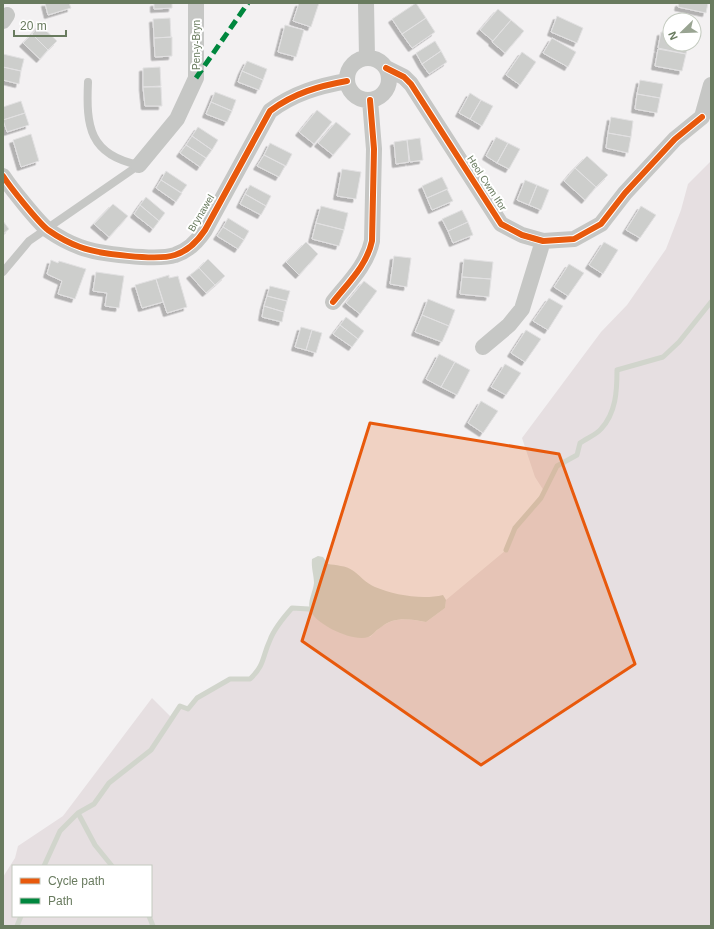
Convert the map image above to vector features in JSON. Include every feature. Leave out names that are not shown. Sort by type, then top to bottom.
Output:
[{"type":"street","name":"Pen-y-Bryn","points":[[139,165],[177,119],[196,78],[196,3]]},
{"type":"street","points":[[366,3],[367,57]]},
{"type":"street","points":[[367,57],[380,61],[386,68],[390,80],[385,92],[380,97],[370,100],[360,99],[354,95],[350,90],[348,80],[350,69],[354,63],[367,57]]},
{"type":"street","name":"Heol Cwm Ifor","points":[[386,68],[404,77],[411,84],[501,224],[522,234],[543,241],[574,239],[601,224],[625,193],[675,139],[706,119]]},
{"type":"street","name":"Brynawel","points":[[3,176],[46,229],[68,242],[82,248],[99,251],[161,258],[184,251],[192,246],[205,230],[270,111],[306,90],[348,80]]},
{"type":"street","points":[[706,119],[711,85]]},
{"type":"street","points":[[385,92],[408,95],[420,100]]},
{"type":"street","points":[[333,302],[360,269],[368,254],[372,241],[374,149],[370,100]]},
{"type":"street","points":[[483,347],[509,325],[522,309],[543,241]]},
{"type":"lane","points":[[88,82],[87,112],[89,127],[93,135],[99,144],[116,159],[139,165]]},
{"type":"lane","points":[[3,272],[30,241],[139,165]]},
{"type":"highlighted area","points":[[370,423],[559,454],[635,664],[481,765],[302,641]]},
{"type":"shaded area","points":[[711,161],[711,926],[3,926],[3,877],[15,858],[18,846],[63,816],[152,698],[172,718],[180,706],[188,709],[197,698],[230,679],[251,679],[260,671],[270,639],[292,608],[309,609],[314,616],[370,637],[377,630],[395,620],[409,619],[426,622],[445,608],[446,600],[506,550],[515,528],[544,491],[535,477],[522,438],[601,332],[627,305],[666,249],[681,210],[688,184]]},
{"type":"shaded area","points":[[318,556],[323,557],[328,564],[350,569],[368,583],[383,590],[417,597],[443,595],[446,600],[445,608],[426,622],[402,619],[385,624],[368,637],[361,638],[345,635],[319,621],[310,610],[310,600],[314,583],[312,559]]},
{"type":"building","points":[[45,3],[69,3],[71,8],[48,15]]},
{"type":"building","points":[[154,3],[172,3],[172,8],[154,9]]},
{"type":"building","points":[[299,3],[319,3],[311,27],[293,21]]},
{"type":"building","points":[[416,3],[426,18],[402,34],[392,19]]},
{"type":"building","points":[[679,3],[708,3],[706,13],[678,7]]},
{"type":"building","points":[[498,9],[511,20],[493,41],[480,30]]},
{"type":"building","points":[[557,16],[583,28],[577,43],[551,32]]},
{"type":"building","points":[[170,18],[171,37],[154,38],[153,19]]},
{"type":"building","points":[[426,18],[435,32],[412,48],[402,34]]},
{"type":"building","points":[[511,20],[524,31],[505,53],[492,42]]},
{"type":"building","points":[[40,25],[57,41],[48,50],[32,34]]},
{"type":"building","points":[[285,25],[304,30],[296,57],[278,52]]},
{"type":"building","points":[[661,32],[662,32],[662,49],[658,48]]},
{"type":"building","points":[[32,34],[48,50],[40,59],[23,43]]},
{"type":"building","points":[[172,37],[172,56],[155,57],[154,38]]},
{"type":"building","points":[[552,38],[576,52],[568,67],[543,53]]},
{"type":"building","points":[[435,41],[441,51],[422,64],[416,53]]},
{"type":"building","points":[[658,49],[662,50],[662,52],[686,54],[682,71],[655,66]]},
{"type":"building","points":[[441,51],[447,62],[429,74],[422,64]]},
{"type":"building","points":[[522,52],[536,62],[520,85],[506,75]]},
{"type":"building","points":[[3,54],[24,59],[21,71],[3,67]]},
{"type":"building","points":[[247,61],[267,69],[263,80],[242,71]]},
{"type":"building","points":[[3,67],[21,71],[19,84],[3,80]]},
{"type":"building","points":[[160,67],[161,86],[143,87],[143,68]]},
{"type":"building","points":[[242,71],[263,80],[259,90],[238,82]]},
{"type":"building","points":[[640,80],[663,84],[660,98],[637,94]]},
{"type":"building","points":[[143,87],[161,87],[162,106],[145,106]]},
{"type":"building","points":[[215,92],[236,100],[232,111],[211,102]]},
{"type":"building","points":[[470,93],[481,100],[470,119],[459,113]]},
{"type":"building","points":[[637,94],[660,98],[657,113],[635,109]]},
{"type":"building","points":[[481,100],[493,106],[482,126],[470,119]]},
{"type":"building","points":[[21,101],[25,113],[3,120],[3,107]]},
{"type":"building","points":[[211,102],[232,111],[227,122],[206,114]]},
{"type":"building","points":[[317,110],[332,122],[314,144],[299,132]]},
{"type":"building","points":[[25,113],[29,125],[7,132],[3,120]]},
{"type":"building","points":[[611,117],[633,121],[631,137],[608,133]]},
{"type":"building","points":[[336,122],[351,134],[333,155],[318,143]]},
{"type":"building","points":[[198,127],[218,140],[212,150],[192,136]]},
{"type":"building","points":[[608,133],[631,137],[628,153],[606,148]]},
{"type":"building","points":[[31,134],[39,161],[21,167],[13,140]]},
{"type":"building","points":[[192,136],[212,150],[206,158],[186,145]]},
{"type":"building","points":[[496,137],[508,143],[497,163],[486,156]]},
{"type":"building","points":[[420,138],[423,160],[410,162],[407,140]]},
{"type":"building","points":[[407,140],[409,162],[396,164],[394,142]]},
{"type":"building","points":[[270,143],[292,154],[286,166],[264,155]]},
{"type":"building","points":[[508,143],[520,149],[509,169],[497,163]]},
{"type":"building","points":[[186,145],[206,158],[200,167],[180,153]]},
{"type":"building","points":[[264,155],[285,166],[279,177],[257,166]]},
{"type":"building","points":[[587,156],[608,175],[596,187],[575,168]]},
{"type":"building","points":[[575,168],[596,187],[585,200],[564,181]]},
{"type":"building","points":[[342,169],[361,172],[356,199],[337,196]]},
{"type":"building","points":[[166,171],[187,185],[181,193],[161,180]]},
{"type":"building","points":[[442,177],[448,189],[427,198],[422,186]]},
{"type":"building","points":[[161,180],[182,193],[176,202],[156,188]]},
{"type":"building","points":[[525,180],[537,185],[529,205],[517,200]]},
{"type":"building","points":[[250,185],[271,196],[266,206],[245,194]]},
{"type":"building","points":[[537,185],[549,190],[541,210],[529,205]]},
{"type":"building","points":[[447,189],[453,201],[432,210],[427,198]]},
{"type":"building","points":[[245,194],[266,206],[261,215],[240,204]]},
{"type":"building","points":[[146,197],[165,213],[159,221],[140,205]]},
{"type":"building","points":[[113,204],[128,216],[109,237],[94,224]]},
{"type":"building","points":[[140,205],[159,221],[153,229],[134,214]]},
{"type":"building","points":[[321,206],[348,213],[344,230],[316,223]]},
{"type":"building","points":[[641,206],[656,215],[640,238],[626,230]]},
{"type":"building","points":[[462,210],[468,222],[448,231],[442,219]]},
{"type":"building","points":[[228,218],[249,231],[244,240],[223,227]]},
{"type":"building","points":[[3,221],[9,229],[3,234]]},
{"type":"building","points":[[468,222],[473,235],[453,243],[448,231]]},
{"type":"building","points":[[316,223],[344,230],[339,246],[312,239]]},
{"type":"building","points":[[223,227],[244,240],[238,249],[217,236]]},
{"type":"building","points":[[306,242],[318,254],[299,275],[286,262]]},
{"type":"building","points":[[604,242],[618,250],[603,274],[589,265]]},
{"type":"building","points":[[394,256],[411,258],[407,287],[390,284]]},
{"type":"building","points":[[208,259],[225,276],[215,285],[199,268]]},
{"type":"building","points":[[464,259],[493,262],[491,279],[462,277]]},
{"type":"building","points":[[51,260],[86,269],[75,299],[58,294],[62,281],[47,274]]},
{"type":"building","points":[[569,264],[584,273],[568,296],[554,287]]},
{"type":"building","points":[[199,268],[215,285],[206,293],[190,275]]},
{"type":"building","points":[[96,272],[124,276],[119,308],[105,306],[107,293],[93,291]]},
{"type":"building","points":[[169,275],[169,278],[178,276],[187,307],[167,313],[156,279]]},
{"type":"building","points":[[462,277],[491,279],[489,297],[460,294]]},
{"type":"building","points":[[156,279],[163,302],[142,308],[135,285]]},
{"type":"building","points":[[364,281],[377,291],[360,314],[346,303]]},
{"type":"building","points":[[270,286],[290,291],[287,301],[267,296]]},
{"type":"building","points":[[267,296],[287,301],[284,312],[264,306]]},
{"type":"building","points":[[549,298],[563,306],[548,330],[533,321]]},
{"type":"building","points":[[428,299],[455,310],[449,326],[422,315]]},
{"type":"building","points":[[264,306],[284,312],[282,322],[262,317]]},
{"type":"building","points":[[422,315],[449,326],[442,342],[415,332]]},
{"type":"building","points":[[346,317],[364,331],[358,339],[340,325]]},
{"type":"building","points":[[340,325],[358,339],[352,347],[333,334]]},
{"type":"building","points":[[301,327],[312,330],[306,350],[295,347]]},
{"type":"building","points":[[312,330],[322,333],[316,353],[306,350]]},
{"type":"building","points":[[526,330],[541,339],[525,362],[511,353]]},
{"type":"building","points":[[439,354],[455,362],[441,387],[426,379]]},
{"type":"building","points":[[455,362],[470,370],[457,395],[441,387]]},
{"type":"building","points":[[505,364],[521,373],[506,395],[491,387]]},
{"type":"building","points":[[481,401],[498,411],[483,433],[468,423]]},
{"type":"waterway","points":[[506,550],[515,528],[541,498],[557,466],[577,455],[580,443],[597,433],[606,423],[615,401],[617,370],[663,357],[679,342],[711,302]]},
{"type":"waterway","points":[[44,865],[60,831],[78,813],[94,804],[109,783],[151,750],[180,706],[188,709],[197,698],[230,679],[250,679],[261,665],[267,646],[277,627],[286,615],[292,608],[309,609]]},
{"type":"waterway","points":[[78,813],[95,845],[111,865]]},
{"type":"waterway","points":[[17,926],[21,917]]},
{"type":"waterway","points":[[149,917],[153,926]]},
{"type":"marked path","points":[[196,78],[248,3]]},
{"type":"cycle path","points":[[386,68],[404,77],[411,84],[501,224],[522,235],[543,241],[574,239],[601,224],[625,193],[675,139],[702,117]]},
{"type":"cycle path","points":[[3,176],[43,226],[72,244],[89,250],[128,256],[166,257],[175,255],[192,246],[205,230],[270,111],[288,99],[307,91],[347,81]]},
{"type":"cycle path","points":[[333,302],[351,281],[361,266],[370,250],[372,241],[374,149],[370,100]]}]
